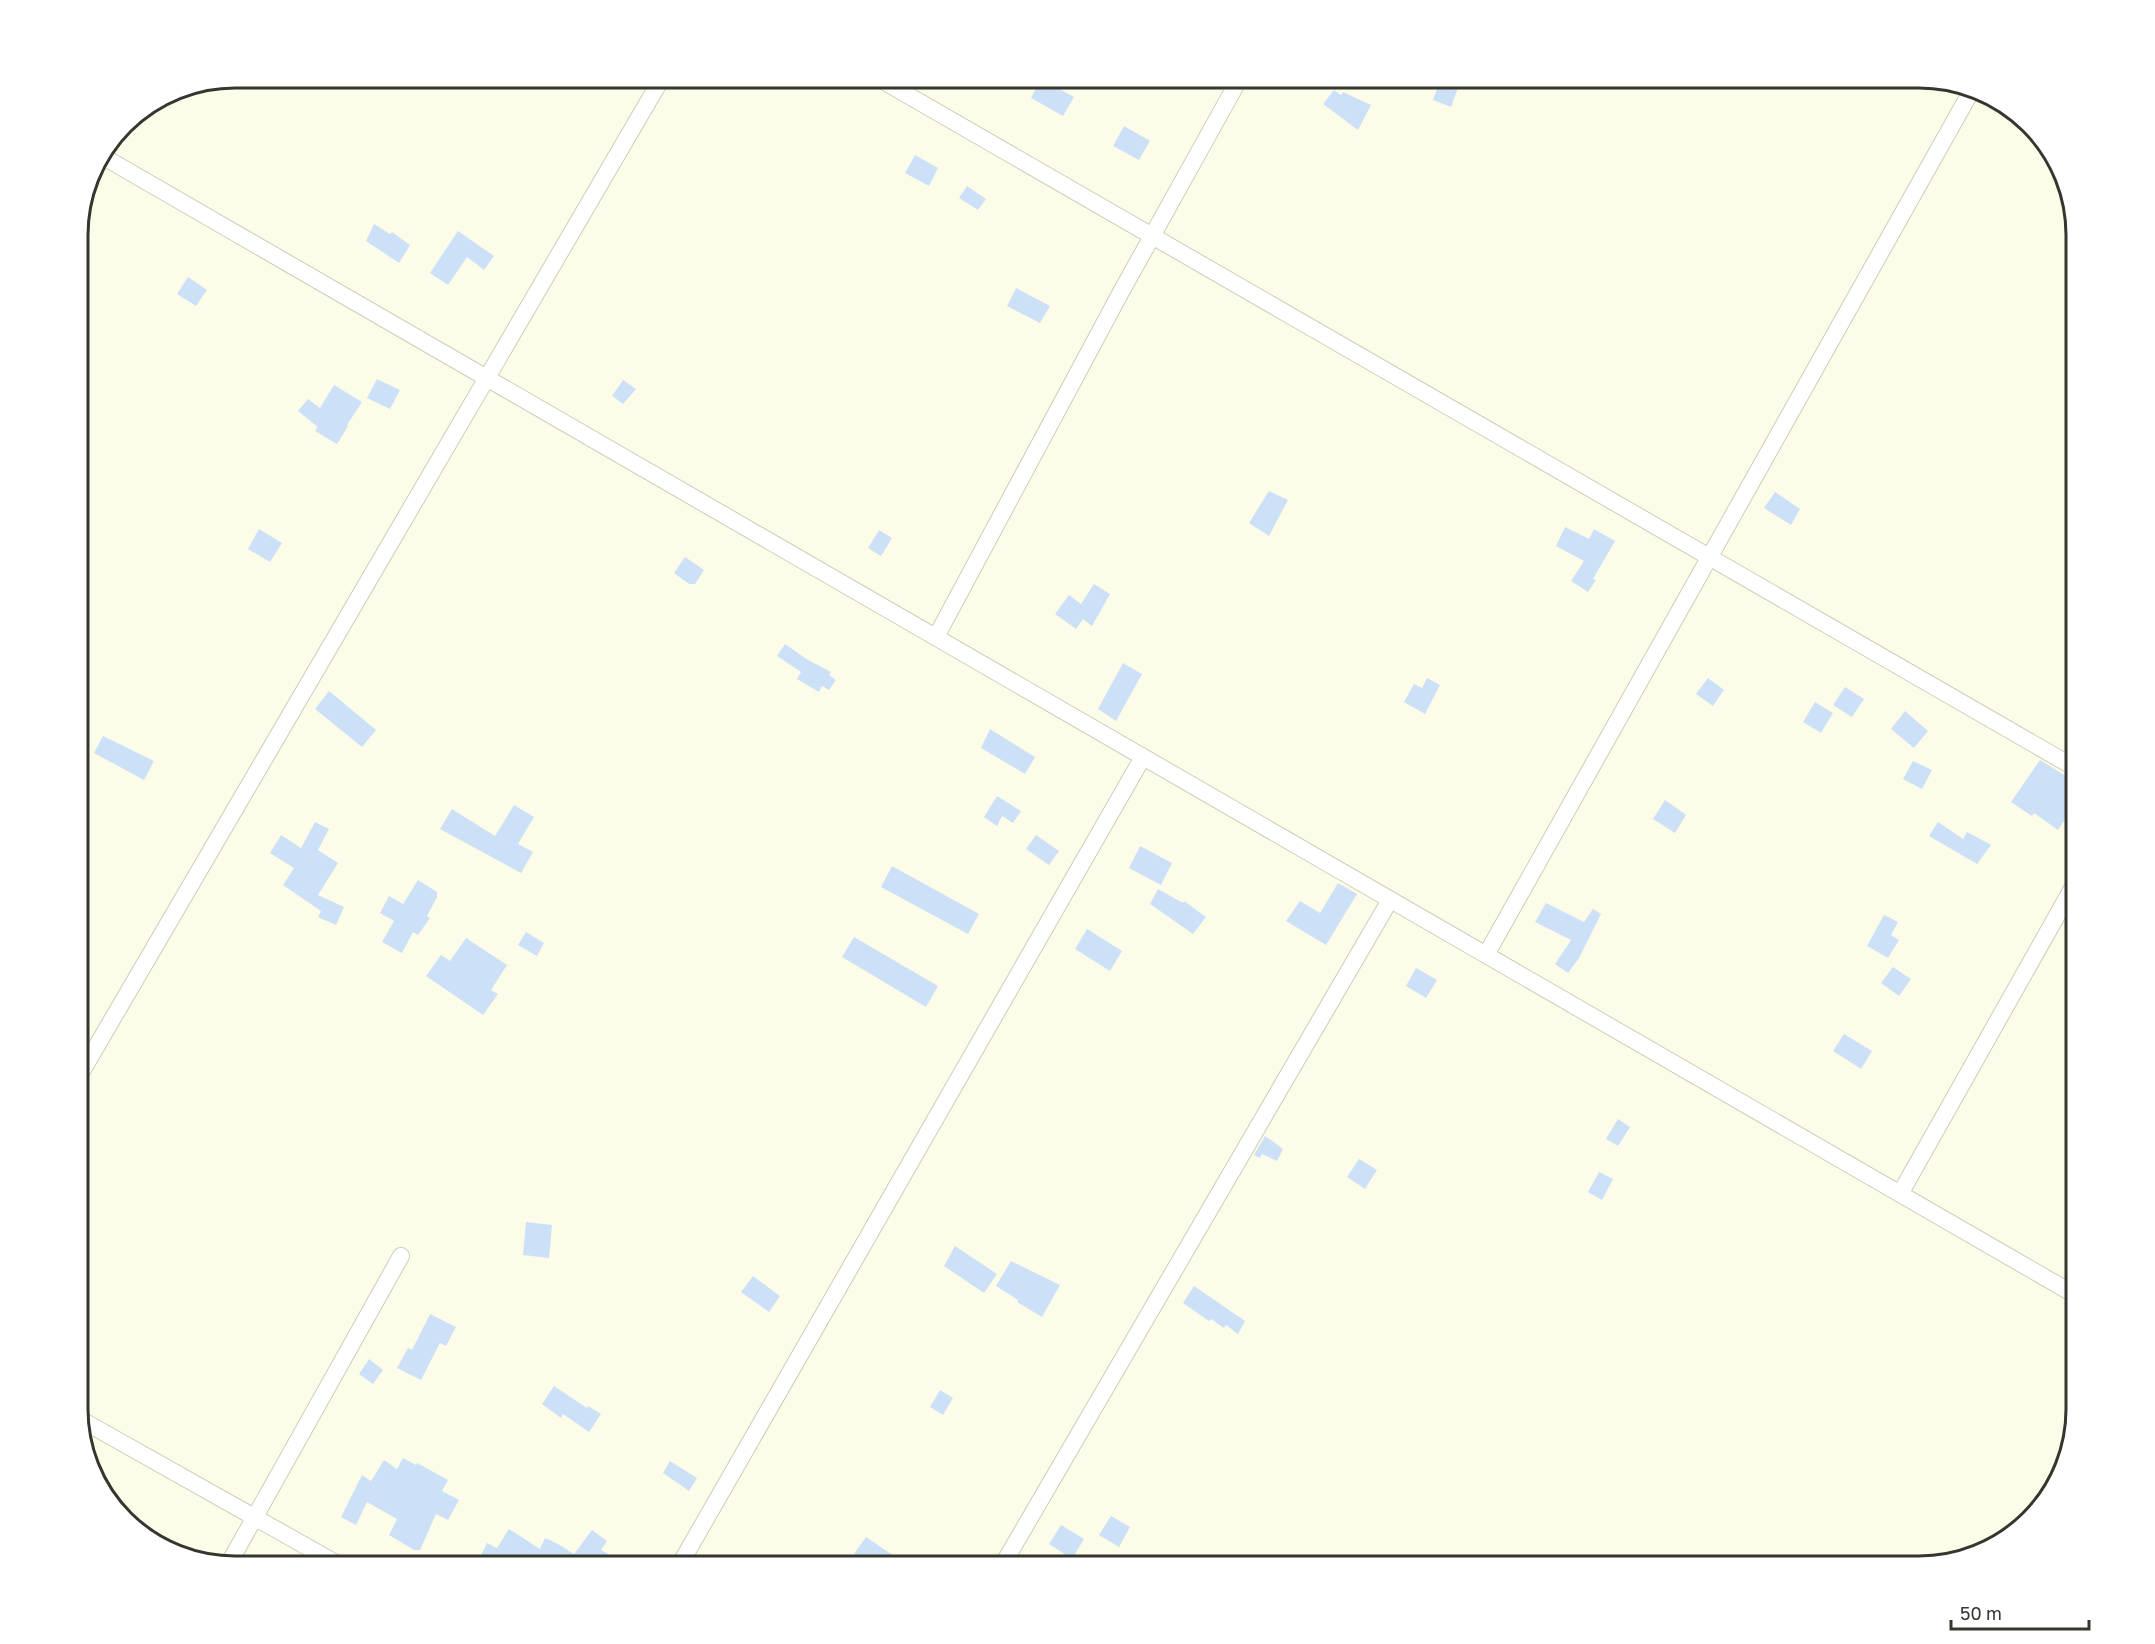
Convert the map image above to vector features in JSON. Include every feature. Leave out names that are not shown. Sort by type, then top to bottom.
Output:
[{"type":"street","points":[[89,1059],[656,88]]},
{"type":"street","points":[[895,88],[2066,763]]},
{"type":"street","points":[[936,637],[1234,88]]},
{"type":"street","points":[[1486,955],[1968,97]]},
{"type":"street","points":[[109,160],[2066,1290]]},
{"type":"street","points":[[685,1556],[1143,757]]},
{"type":"street","points":[[1008,1556],[1390,900]]},
{"type":"street","points":[[1900,1194],[2066,900]]},
{"type":"street","points":[[233,1556],[401,1256]]},
{"type":"street","points":[[90,1425],[323,1556]]},
{"type":"building","points":[[1036,88],[1058,88],[1074,97],[1063,116],[1031,98]]},
{"type":"building","points":[[1437,88],[1458,88],[1451,107],[1433,100]]},
{"type":"building","points":[[1334,90],[1341,95],[1343,92],[1371,105],[1358,130],[1323,104]]},
{"type":"building","points":[[1124,126],[1150,141],[1139,160],[1113,146]]},
{"type":"building","points":[[915,155],[938,168],[929,186],[905,173]]},
{"type":"building","points":[[967,186],[986,199],[978,210],[959,198]]},
{"type":"building","points":[[374,224],[390,234],[392,232],[410,245],[399,263],[366,241]]},
{"type":"building","points":[[458,231],[494,256],[484,270],[467,257],[448,285],[430,273]]},
{"type":"building","points":[[188,277],[207,290],[196,306],[177,294]]},
{"type":"building","points":[[1016,288],[1050,306],[1040,323],[1007,306]]},
{"type":"building","points":[[377,379],[400,390],[390,409],[367,398]]},
{"type":"building","points":[[623,380],[636,389],[623,404],[612,396]]},
{"type":"building","points":[[334,385],[362,402],[337,444],[315,431],[318,427],[298,411],[308,399],[320,408]]},
{"type":"building","points":[[1269,491],[1288,500],[1269,536],[1249,523]]},
{"type":"building","points":[[1775,492],[1800,509],[1791,525],[1764,508]]},
{"type":"building","points":[[1565,527],[1589,539],[1594,529],[1615,541],[1588,592],[1571,581],[1584,561],[1556,546]]},
{"type":"building","points":[[259,529],[282,543],[270,562],[248,549]]},
{"type":"building","points":[[879,530],[892,538],[881,556],[868,548]]},
{"type":"building","points":[[685,557],[704,570],[695,584],[689,584],[674,573]]},
{"type":"building","points":[[1094,584],[1110,594],[1092,626],[1083,619],[1076,629],[1055,614],[1069,595],[1081,604]]},
{"type":"building","points":[[785,644],[831,672],[829,675],[836,680],[829,690],[822,686],[819,692],[797,679],[801,672],[777,656]]},
{"type":"building","points":[[1123,663],[1142,674],[1116,721],[1098,709]]},
{"type":"building","points":[[1427,678],[1440,685],[1425,714],[1404,702],[1414,684],[1422,688]]},
{"type":"building","points":[[1708,678],[1724,690],[1713,706],[1696,694]]},
{"type":"building","points":[[1845,687],[1864,699],[1852,717],[1833,705]]},
{"type":"building","points":[[329,691],[376,730],[362,747],[315,709]]},
{"type":"building","points":[[1815,702],[1833,713],[1821,733],[1803,722]]},
{"type":"building","points":[[1905,711],[1928,731],[1914,748],[1891,729]]},
{"type":"building","points":[[990,729],[1035,757],[1025,774],[981,748]]},
{"type":"building","points":[[103,736],[154,761],[144,780],[94,753]]},
{"type":"building","points":[[2040,760],[2066,776],[2066,814],[2064,817],[2066,818],[2058,830],[2034,813],[2032,816],[2011,802]]},
{"type":"building","points":[[1913,761],[1932,770],[1922,789],[1903,779]]},
{"type":"building","points":[[997,796],[1021,811],[1013,823],[1002,816],[997,826],[984,817]]},
{"type":"building","points":[[1665,800],[1686,815],[1675,833],[1653,819]]},
{"type":"building","points":[[514,805],[534,817],[518,844],[533,852],[521,873],[440,829],[452,809],[495,836]]},
{"type":"building","points":[[315,822],[329,829],[318,850],[338,863],[318,895],[344,907],[336,925],[318,917],[321,911],[283,885],[294,868],[270,853],[281,835],[301,848]]},
{"type":"building","points":[[1938,822],[1963,839],[1967,832],[1991,845],[1977,864],[1929,836]]},
{"type":"building","points":[[1036,835],[1059,851],[1049,865],[1026,849]]},
{"type":"building","points":[[1140,846],[1172,863],[1161,885],[1129,868]]},
{"type":"building","points":[[892,866],[979,914],[968,934],[881,887]]},
{"type":"building","points":[[418,880],[437,892],[437,897],[427,916],[430,918],[418,935],[413,932],[402,953],[382,942],[394,921],[380,913],[389,896],[403,904]]},
{"type":"building","points":[[1338,883],[1357,894],[1326,945],[1286,921],[1300,901],[1320,913]]},
{"type":"building","points":[[1158,889],[1183,903],[1184,901],[1206,917],[1193,934],[1150,904]]},
{"type":"building","points":[[1546,903],[1584,922],[1593,909],[1601,914],[1579,958],[1568,973],[1555,964],[1571,940],[1535,922]]},
{"type":"building","points":[[1884,915],[1898,922],[1891,935],[1899,940],[1888,958],[1867,946]]},
{"type":"building","points":[[1087,929],[1122,951],[1110,971],[1075,949]]},
{"type":"building","points":[[526,932],[544,943],[537,956],[518,945]]},
{"type":"building","points":[[854,937],[938,986],[926,1007],[842,957]]},
{"type":"building","points":[[466,938],[507,965],[491,990],[498,994],[483,1015],[426,976],[441,955],[450,961]]},
{"type":"building","points":[[1893,967],[1911,979],[1899,996],[1881,983]]},
{"type":"building","points":[[1416,968],[1437,980],[1426,998],[1406,986]]},
{"type":"building","points":[[1844,1034],[1872,1051],[1861,1069],[1833,1051]]},
{"type":"building","points":[[1618,1119],[1630,1127],[1618,1146],[1606,1139]]},
{"type":"building","points":[[1265,1136],[1283,1149],[1277,1161],[1262,1154],[1260,1158],[1254,1155]]},
{"type":"building","points":[[1359,1159],[1377,1170],[1365,1189],[1347,1177]]},
{"type":"building","points":[[1599,1172],[1613,1179],[1602,1200],[1588,1192]]},
{"type":"building","points":[[526,1222],[552,1225],[549,1258],[523,1255]]},
{"type":"building","points":[[955,1246],[997,1274],[984,1293],[944,1266]]},
{"type":"building","points":[[1011,1261],[1060,1285],[1042,1317],[996,1286]]},
{"type":"building","points":[[753,1276],[780,1296],[769,1312],[741,1292]]},
{"type":"building","points":[[1194,1286],[1245,1321],[1238,1334],[1226,1325],[1224,1328],[1211,1319],[1209,1321],[1183,1303]]},
{"type":"building","points":[[430,1314],[456,1327],[446,1346],[440,1343],[421,1380],[397,1368],[408,1348],[412,1350]]},
{"type":"building","points":[[369,1359],[383,1370],[373,1384],[359,1374]]},
{"type":"building","points":[[554,1386],[587,1408],[588,1406],[601,1414],[589,1432],[563,1414],[561,1418],[542,1404]]},
{"type":"building","points":[[940,1390],[953,1398],[943,1415],[930,1407]]},
{"type":"building","points":[[403,1458],[448,1480],[442,1491],[459,1500],[448,1520],[436,1514],[420,1550],[414,1550],[389,1535],[397,1519],[367,1502],[356,1525],[341,1517],[362,1475],[371,1481],[384,1460],[397,1469]]},
{"type":"building","points":[[670,1461],[697,1478],[689,1491],[663,1473]]},
{"type":"building","points":[[1111,1516],[1130,1527],[1119,1547],[1099,1535]]},
{"type":"building","points":[[1061,1525],[1084,1539],[1074,1556],[1067,1556],[1049,1544]]},
{"type":"building","points":[[509,1529],[540,1549],[545,1538],[574,1554],[592,1530],[607,1541],[601,1550],[608,1554],[607,1556],[481,1556],[487,1543],[497,1548]]},
{"type":"building","points":[[866,1537],[894,1556],[857,1556],[854,1554]]}]
